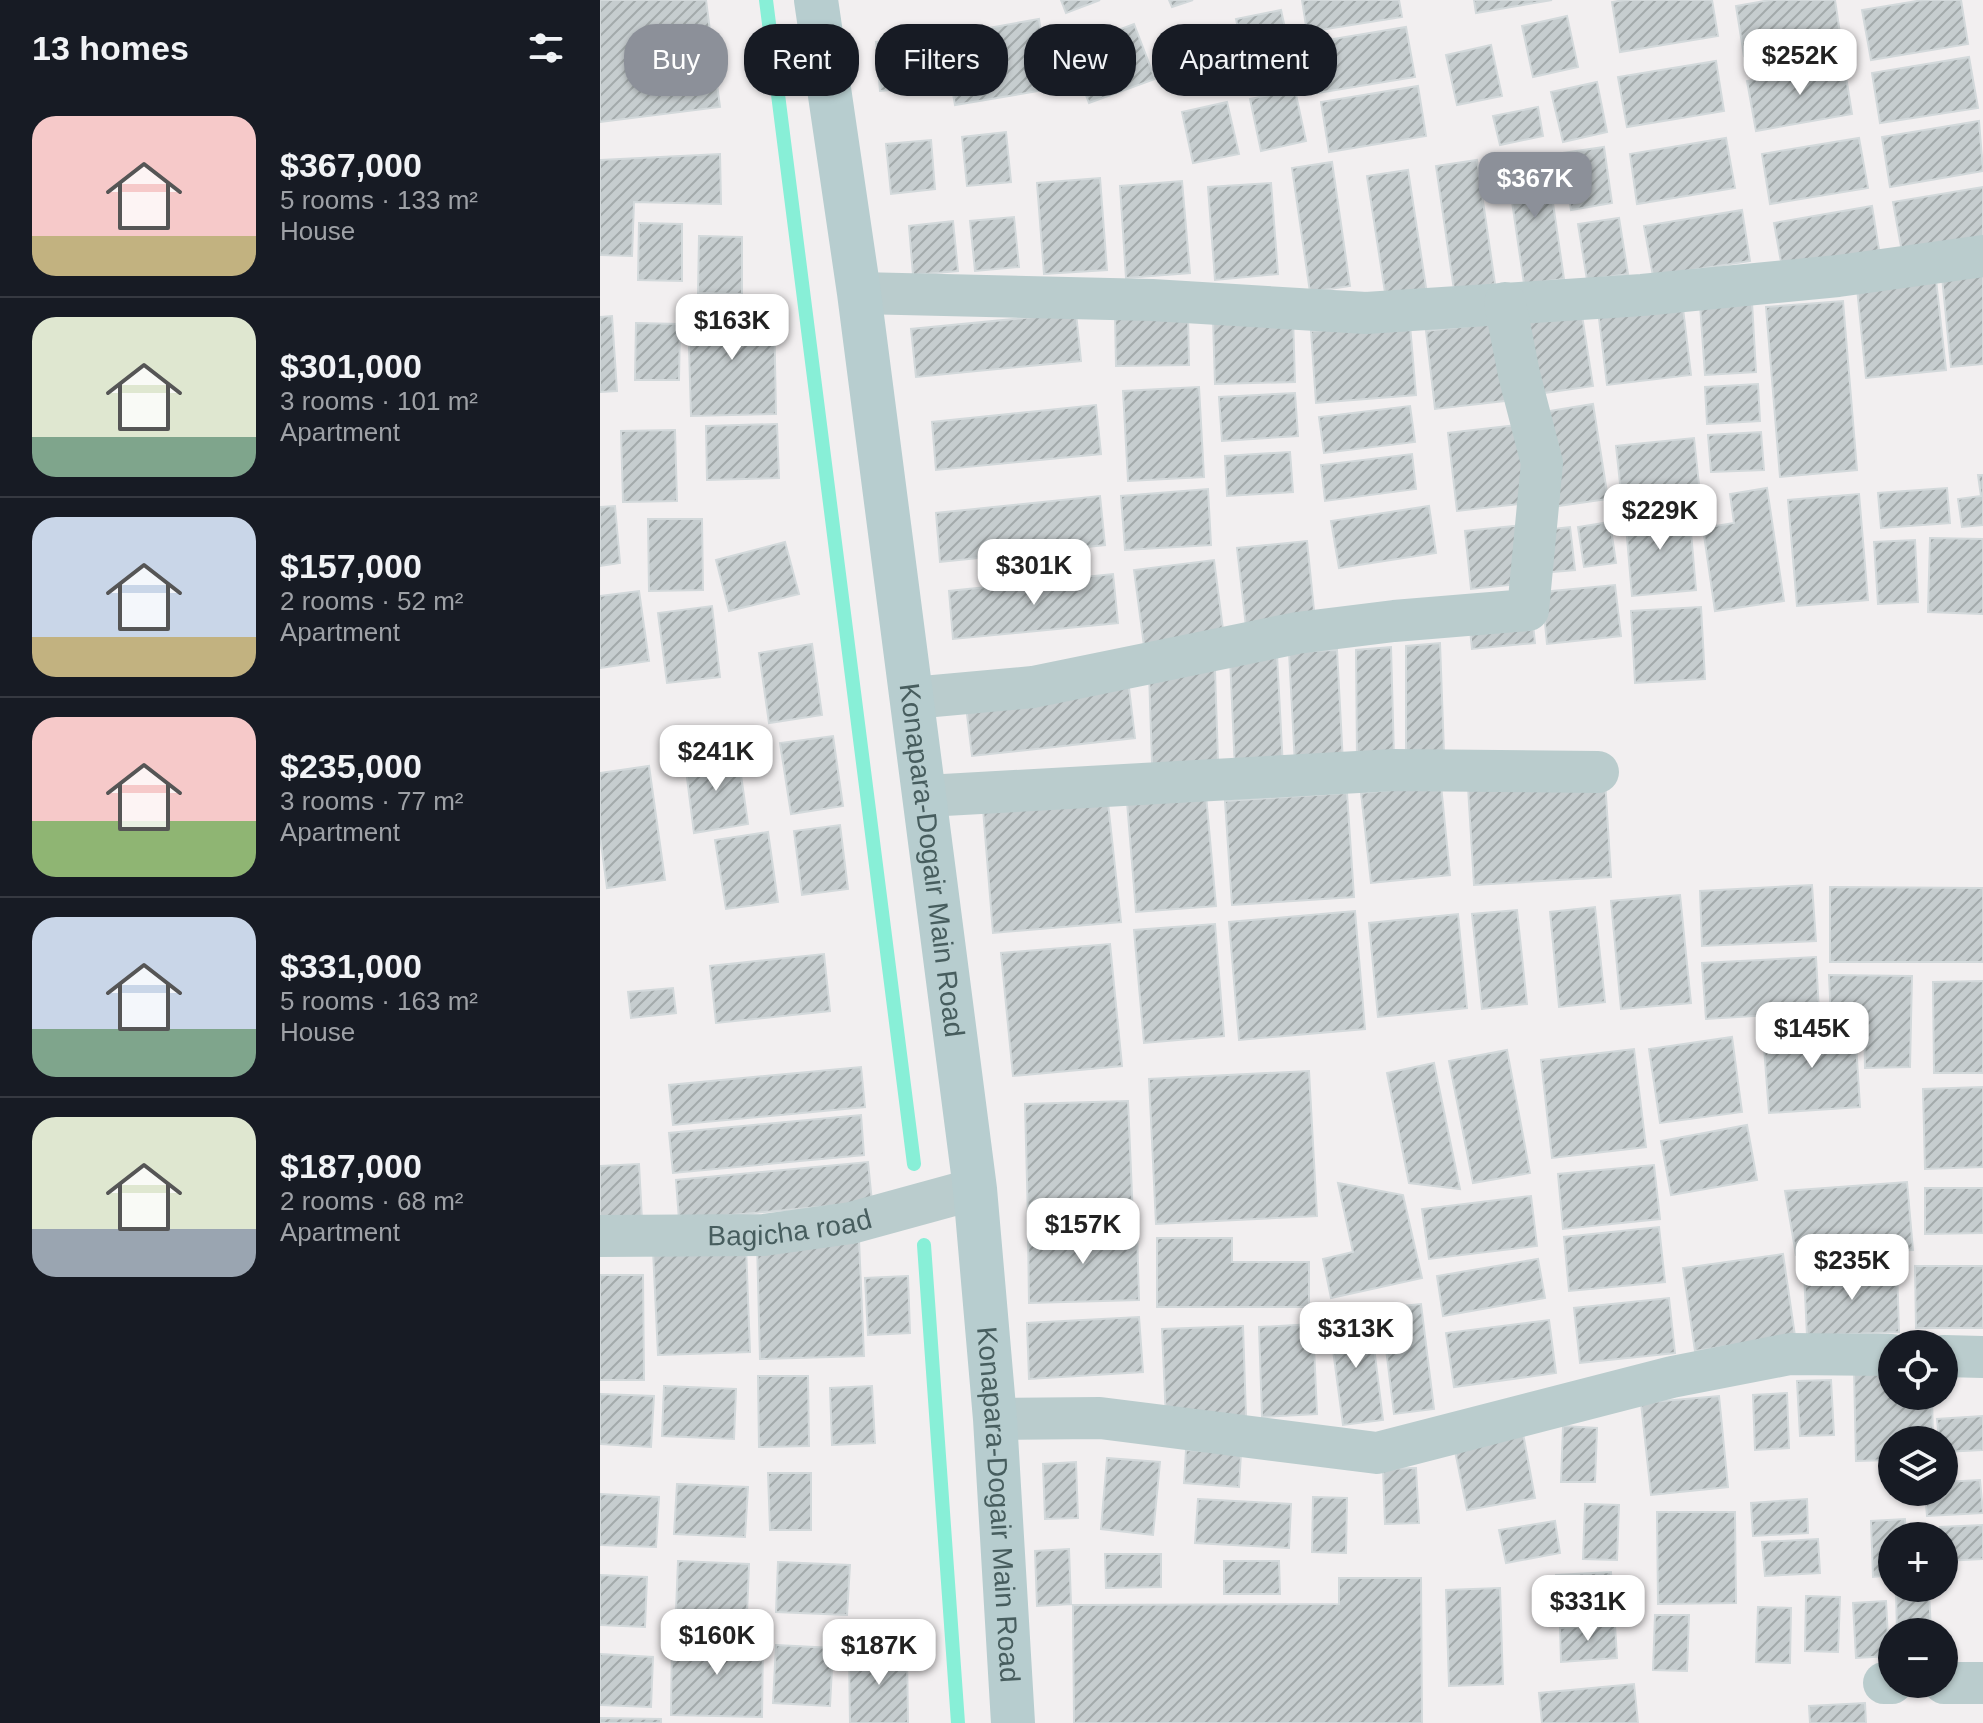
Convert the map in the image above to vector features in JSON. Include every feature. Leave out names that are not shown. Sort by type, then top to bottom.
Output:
[{"type":"main road","name":"Konapara-Dogair Main Road","points":[[816,0],[859,293],[975,1189],[995,1419],[1013,1723]]},
{"type":"street","points":[[859,293],[1152,300],[1366,313],[1808,279],[1983,256]]},
{"type":"street","points":[[912,698],[1033,687],[1297,633],[1528,610],[1542,463],[1505,303]]},
{"type":"street","points":[[926,796],[1394,770],[1598,772]]},
{"type":"street","name":"Bagicha road","points":[[600,1236],[764,1235],[851,1223],[975,1189]]},
{"type":"street","points":[[995,1419],[1100,1418],[1377,1453],[1672,1377],[1790,1354],[1878,1355]]},
{"type":"street","points":[[1958,1356],[1983,1357]]},
{"type":"street","points":[[1958,1683],[1983,1683]]},
{"type":"building","points":[[600,0],[706,0],[709,24],[624,24],[624,96],[719,96],[720,107],[600,122]]},
{"type":"building","points":[[1061,0],[1100,0],[1066,13]]},
{"type":"building","points":[[1169,0],[1193,0],[1172,7]]},
{"type":"building","points":[[1302,0],[1399,0],[1402,17],[1337,27],[1337,24],[1306,24]]},
{"type":"building","points":[[1474,0],[1552,0],[1476,13]]},
{"type":"building","points":[[1712,0],[1718,36],[1620,52],[1612,2]]},
{"type":"building","points":[[1770,0],[1835,0],[1841,40],[1744,56],[1736,6]]},
{"type":"building","points":[[1923,0],[1961,0],[1968,44],[1871,60],[1862,10]]},
{"type":"building","points":[[1281,10],[1284,24],[1237,24],[1236,19]]},
{"type":"building","points":[[1567,16],[1578,67],[1533,77],[1522,26]]},
{"type":"building","points":[[1039,19],[1040,24],[1024,24],[1024,93],[955,105],[953,96],[1008,96],[1008,24]]},
{"type":"building","points":[[1406,27],[1415,77],[1337,90],[1337,38]]},
{"type":"building","points":[[1136,29],[1152,71],[1152,80],[1136,86]]},
{"type":"building","points":[[1491,45],[1502,96],[1457,105],[1446,55]]},
{"type":"building","points":[[1969,57],[1978,108],[1880,123],[1872,73]]},
{"type":"building","points":[[1716,61],[1724,111],[1627,127],[1618,77]]},
{"type":"building","points":[[1844,64],[1852,114],[1756,131],[1747,81]]},
{"type":"building","points":[[1597,82],[1607,132],[1563,142],[1551,92]]},
{"type":"building","points":[[1418,86],[1426,136],[1329,152],[1321,102]]},
{"type":"building","points":[[1086,96],[1108,96],[1089,103]]},
{"type":"building","points":[[1296,96],[1306,141],[1261,151],[1250,99]]},
{"type":"building","points":[[1227,102],[1239,154],[1193,163],[1182,112]]},
{"type":"building","points":[[1538,107],[1543,136],[1500,145],[1493,116]]},
{"type":"building","points":[[1979,121],[1983,171],[1890,187],[1882,137]]},
{"type":"building","points":[[1006,132],[1011,182],[967,186],[962,137]]},
{"type":"building","points":[[1726,138],[1735,188],[1637,204],[1630,154]]},
{"type":"building","points":[[1859,138],[1868,188],[1770,204],[1762,154]]},
{"type":"building","points":[[931,140],[935,189],[891,194],[886,144]]},
{"type":"building","points":[[1604,147],[1612,203],[1571,210],[1562,153]]},
{"type":"building","points":[[720,154],[721,204],[634,202],[632,256],[600,255],[600,160]]},
{"type":"building","points":[[1546,155],[1564,279],[1524,284],[1506,160]]},
{"type":"building","points":[[1477,160],[1495,284],[1454,290],[1436,166]]},
{"type":"building","points":[[1332,162],[1350,286],[1310,292],[1292,168]]},
{"type":"building","points":[[1408,170],[1427,294],[1386,299],[1367,176]]},
{"type":"building","points":[[1100,178],[1107,270],[1044,274],[1037,183]]},
{"type":"building","points":[[1182,181],[1190,273],[1126,278],[1120,186]]},
{"type":"building","points":[[1271,183],[1278,274],[1215,280],[1208,187]]},
{"type":"building","points":[[1983,187],[1983,238],[1902,252],[1893,202]]},
{"type":"building","points":[[1872,206],[1880,256],[1783,273],[1774,223]]},
{"type":"building","points":[[1742,210],[1750,261],[1653,276],[1644,226]]},
{"type":"building","points":[[1014,217],[1019,267],[975,271],[970,221]]},
{"type":"building","points":[[1619,218],[1628,274],[1587,280],[1578,224]]},
{"type":"building","points":[[953,221],[958,271],[913,275],[909,226]]},
{"type":"building","points":[[639,223],[682,224],[682,281],[638,280]]},
{"type":"building","points":[[699,236],[742,237],[742,294],[698,293]]},
{"type":"building","points":[[1983,273],[1983,364],[1951,367],[1942,277]]},
{"type":"building","points":[[1936,280],[1946,370],[1866,378],[1857,288]]},
{"type":"building","points":[[1682,300],[1691,375],[1607,385],[1598,310]]},
{"type":"building","points":[[1843,301],[1857,470],[1780,477],[1766,307]]},
{"type":"building","points":[[1752,302],[1756,372],[1705,375],[1700,305]]},
{"type":"building","points":[[774,309],[776,414],[691,416],[688,311]]},
{"type":"building","points":[[1581,309],[1593,386],[1537,394],[1527,317]]},
{"type":"building","points":[[1076,313],[1081,361],[916,377],[911,329]]},
{"type":"building","points":[[1188,313],[1189,365],[1116,366],[1115,314]]},
{"type":"building","points":[[612,316],[617,391],[600,392],[600,317]]},
{"type":"building","points":[[1293,317],[1295,382],[1215,384],[1213,319]]},
{"type":"building","points":[[1504,322],[1513,400],[1435,409],[1426,331]]},
{"type":"building","points":[[636,323],[680,324],[679,380],[635,380]]},
{"type":"building","points":[[1410,325],[1416,395],[1316,403],[1311,331]]},
{"type":"building","points":[[1758,384],[1760,421],[1707,424],[1705,387]]},
{"type":"building","points":[[1199,387],[1204,477],[1128,481],[1123,391]]},
{"type":"building","points":[[1295,393],[1298,436],[1222,441],[1219,397]]},
{"type":"building","points":[[1593,404],[1608,499],[1551,507],[1537,413]]},
{"type":"building","points":[[1096,405],[1101,454],[936,470],[932,422]]},
{"type":"building","points":[[1410,406],[1415,442],[1324,453],[1319,417]]},
{"type":"building","points":[[777,424],[779,478],[707,480],[706,426]]},
{"type":"building","points":[[1527,424],[1536,502],[1457,511],[1448,433]]},
{"type":"building","points":[[675,430],[677,501],[623,502],[621,431]]},
{"type":"building","points":[[1761,432],[1764,470],[1711,472],[1708,435]]},
{"type":"building","points":[[1694,438],[1700,494],[1622,502],[1616,446]]},
{"type":"building","points":[[1290,452],[1293,492],[1227,496],[1225,456]]},
{"type":"building","points":[[1412,454],[1416,489],[1325,501],[1321,465]]},
{"type":"building","points":[[1978,475],[1983,475],[1983,525],[1962,527],[1958,499],[1981,496]]},
{"type":"building","points":[[1767,488],[1784,601],[1715,611],[1703,528],[1734,523],[1730,494]]},
{"type":"building","points":[[1947,488],[1950,523],[1881,528],[1878,493]]},
{"type":"building","points":[[1208,489],[1211,545],[1125,550],[1121,496]]},
{"type":"building","points":[[1859,494],[1868,600],[1797,606],[1788,500]]},
{"type":"building","points":[[1100,496],[1105,545],[940,562],[936,513]]},
{"type":"building","points":[[615,506],[620,563],[600,566],[600,507]]},
{"type":"building","points":[[1429,506],[1436,553],[1339,568],[1331,521]]},
{"type":"building","points":[[1689,509],[1696,590],[1632,596],[1625,514]]},
{"type":"building","points":[[648,519],[702,519],[703,590],[649,591]]},
{"type":"building","points":[[1610,522],[1616,563],[1584,567],[1578,527]]},
{"type":"building","points":[[1523,525],[1529,583],[1471,589],[1465,531]]},
{"type":"building","points":[[1570,527],[1575,570],[1541,573],[1536,531]]},
{"type":"building","points":[[1930,538],[1983,539],[1983,614],[1928,612]]},
{"type":"building","points":[[1915,540],[1918,602],[1878,604],[1874,542]]},
{"type":"building","points":[[1307,541],[1315,620],[1246,627],[1237,548]]},
{"type":"building","points":[[785,542],[799,594],[729,611],[716,560]]},
{"type":"building","points":[[1214,560],[1224,637],[1144,646],[1134,570]]},
{"type":"building","points":[[1113,574],[1118,623],[953,639],[949,591]]},
{"type":"building","points":[[1615,585],[1621,636],[1547,644],[1542,592]]},
{"type":"building","points":[[639,591],[649,661],[600,668],[600,596]]},
{"type":"building","points":[[1530,595],[1535,643],[1472,649],[1467,601]]},
{"type":"building","points":[[712,606],[720,677],[667,683],[658,613]]},
{"type":"building","points":[[1701,607],[1705,679],[1635,683],[1631,611]]},
{"type":"building","points":[[1440,643],[1444,753],[1406,755],[1406,646]]},
{"type":"building","points":[[812,644],[822,715],[769,723],[759,653]]},
{"type":"building","points":[[1391,647],[1394,757],[1357,759],[1356,650]]},
{"type":"building","points":[[1337,650],[1343,763],[1295,765],[1289,652]]},
{"type":"building","points":[[1277,655],[1283,768],[1235,770],[1230,658]]},
{"type":"building","points":[[1126,663],[1135,738],[972,756],[963,681]]},
{"type":"building","points":[[1215,670],[1218,761],[1152,764],[1149,672]]},
{"type":"building","points":[[833,736],[843,806],[791,814],[780,743]]},
{"type":"building","points":[[738,754],[748,824],[694,833],[685,762]]},
{"type":"building","points":[[649,766],[665,880],[607,888],[600,836],[600,773]]},
{"type":"building","points":[[1605,779],[1611,877],[1474,885],[1468,787]]},
{"type":"building","points":[[1441,785],[1450,875],[1371,883],[1361,793]]},
{"type":"building","points":[[1347,793],[1354,897],[1232,905],[1225,801]]},
{"type":"building","points":[[1206,795],[1216,906],[1136,912],[1127,802]]},
{"type":"building","points":[[1108,803],[1121,922],[993,933],[983,809]]},
{"type":"building","points":[[840,825],[848,889],[802,895],[794,831]]},
{"type":"building","points":[[768,832],[778,902],[726,909],[715,840]]},
{"type":"building","points":[[1812,885],[1816,941],[1702,946],[1700,891]]},
{"type":"building","points":[[1830,887],[1983,888],[1983,962],[1830,962]]},
{"type":"building","points":[[1680,895],[1691,1003],[1621,1009],[1611,901]]},
{"type":"building","points":[[1595,907],[1605,1002],[1559,1007],[1550,912]]},
{"type":"building","points":[[1517,910],[1527,1004],[1482,1009],[1472,914]]},
{"type":"building","points":[[1355,911],[1365,1029],[1239,1040],[1229,922]]},
{"type":"building","points":[[1458,914],[1467,1008],[1378,1017],[1369,923]]},
{"type":"building","points":[[1215,924],[1224,1036],[1144,1043],[1134,930]]},
{"type":"building","points":[[1110,944],[1122,1066],[1013,1076],[1001,953]]},
{"type":"building","points":[[824,954],[830,1011],[716,1023],[710,966]]},
{"type":"building","points":[[1816,957],[1819,1012],[1706,1019],[1702,963]]},
{"type":"building","points":[[1829,975],[1912,976],[1910,1067],[1865,1068],[1864,1018],[1831,1019]]},
{"type":"building","points":[[1983,981],[1983,1073],[1934,1073],[1933,982]]},
{"type":"building","points":[[673,988],[676,1013],[631,1018],[628,992]]},
{"type":"building","points":[[1855,1028],[1860,1107],[1769,1113],[1763,1034]]},
{"type":"building","points":[[1732,1037],[1742,1112],[1660,1123],[1649,1049]]},
{"type":"building","points":[[1634,1049],[1646,1147],[1552,1158],[1541,1060]]},
{"type":"building","points":[[1507,1050],[1530,1173],[1473,1183],[1449,1061]]},
{"type":"building","points":[[1434,1063],[1460,1189],[1409,1183],[1387,1073]]},
{"type":"building","points":[[861,1067],[865,1107],[673,1125],[669,1085]]},
{"type":"building","points":[[1309,1071],[1317,1216],[1156,1224],[1149,1079]]},
{"type":"building","points":[[1983,1087],[1983,1167],[1925,1169],[1923,1089]]},
{"type":"building","points":[[1128,1101],[1133,1218],[1028,1220],[1025,1104]]},
{"type":"building","points":[[861,1115],[864,1155],[673,1173],[669,1133]]},
{"type":"building","points":[[1747,1125],[1757,1180],[1671,1195],[1661,1141]]},
{"type":"building","points":[[868,1162],[872,1202],[679,1220],[676,1180]]},
{"type":"building","points":[[639,1164],[642,1220],[600,1222],[600,1166]]},
{"type":"building","points":[[1654,1165],[1660,1219],[1563,1229],[1558,1174]]},
{"type":"building","points":[[1907,1182],[1913,1250],[1796,1255],[1785,1191]]},
{"type":"building","points":[[1338,1183],[1403,1195],[1422,1278],[1331,1298],[1323,1259],[1353,1252]]},
{"type":"building","points":[[1925,1188],[1983,1188],[1983,1233],[1925,1234]]},
{"type":"building","points":[[1531,1196],[1537,1246],[1429,1259],[1422,1209]]},
{"type":"building","points":[[1659,1227],[1665,1282],[1569,1291],[1564,1237]]},
{"type":"building","points":[[1137,1229],[1139,1300],[1029,1303],[1028,1232]]},
{"type":"building","points":[[1157,1238],[1232,1238],[1232,1262],[1309,1262],[1309,1307],[1157,1307]]},
{"type":"building","points":[[859,1240],[864,1356],[760,1359],[757,1242]]},
{"type":"building","points":[[746,1246],[750,1352],[658,1355],[653,1250]]},
{"type":"building","points":[[1783,1254],[1795,1336],[1695,1351],[1683,1268]]},
{"type":"building","points":[[1538,1259],[1545,1298],[1443,1316],[1437,1276]]},
{"type":"building","points":[[1915,1266],[1983,1266],[1983,1328],[1916,1328]]},
{"type":"building","points":[[1897,1269],[1899,1330],[1807,1336],[1804,1272]]},
{"type":"building","points":[[600,1275],[643,1275],[644,1380],[600,1380]]},
{"type":"building","points":[[908,1276],[910,1333],[868,1335],[865,1278]]},
{"type":"building","points":[[1669,1298],[1675,1353],[1580,1363],[1574,1308]]},
{"type":"building","points":[[1421,1304],[1434,1409],[1394,1414],[1381,1308]]},
{"type":"building","points":[[1370,1315],[1383,1420],[1343,1425],[1329,1320]]},
{"type":"building","points":[[1139,1317],[1143,1372],[1029,1379],[1027,1323]]},
{"type":"building","points":[[1549,1320],[1556,1373],[1454,1387],[1446,1333]]},
{"type":"building","points":[[1313,1324],[1317,1414],[1262,1417],[1259,1327]]},
{"type":"building","points":[[1243,1326],[1246,1416],[1166,1419],[1162,1329]]},
{"type":"building","points":[[1878,1368],[1878,1410],[1932,1410],[1933,1426],[1878,1426],[1878,1460],[1856,1461],[1854,1369]]},
{"type":"building","points":[[758,1376],[808,1376],[809,1446],[759,1447]]},
{"type":"building","points":[[1831,1380],[1834,1435],[1800,1436],[1797,1381]]},
{"type":"building","points":[[664,1386],[736,1389],[734,1439],[662,1436]]},
{"type":"building","points":[[872,1386],[875,1443],[832,1445],[830,1388]]},
{"type":"building","points":[[1787,1393],[1789,1448],[1755,1450],[1753,1395]]},
{"type":"building","points":[[600,1394],[654,1396],[651,1447],[600,1444]]},
{"type":"building","points":[[1719,1396],[1728,1487],[1651,1495],[1641,1403]]},
{"type":"building","points":[[1983,1416],[1983,1450],[1958,1451],[1958,1426],[1938,1426],[1937,1419]]},
{"type":"building","points":[[1563,1426],[1597,1428],[1595,1482],[1561,1482]]},
{"type":"building","points":[[1522,1428],[1535,1498],[1467,1510],[1453,1441]]},
{"type":"building","points":[[1186,1450],[1241,1453],[1239,1487],[1184,1483]]},
{"type":"building","points":[[1107,1458],[1160,1462],[1153,1535],[1101,1529]]},
{"type":"building","points":[[1076,1462],[1078,1518],[1045,1519],[1043,1464]]},
{"type":"building","points":[[1416,1468],[1419,1523],[1385,1524],[1383,1469]]},
{"type":"building","points":[[768,1473],[811,1473],[811,1530],[770,1530]]},
{"type":"building","points":[[1980,1480],[1983,1513],[1927,1516],[1926,1506],[1958,1506],[1958,1481]]},
{"type":"building","points":[[677,1484],[748,1487],[745,1537],[674,1534]]},
{"type":"building","points":[[600,1494],[659,1497],[656,1547],[600,1545]]},
{"type":"building","points":[[1313,1497],[1347,1498],[1346,1553],[1312,1552]]},
{"type":"building","points":[[1198,1499],[1291,1504],[1289,1548],[1195,1543]]},
{"type":"building","points":[[1807,1499],[1808,1533],[1753,1536],[1751,1503]]},
{"type":"building","points":[[1585,1504],[1619,1505],[1617,1560],[1583,1559]]},
{"type":"building","points":[[1657,1512],[1735,1512],[1736,1603],[1658,1604]]},
{"type":"building","points":[[1905,1519],[1905,1522],[1878,1522],[1878,1576],[1873,1577],[1871,1521]]},
{"type":"building","points":[[1555,1521],[1560,1553],[1506,1563],[1499,1530]]},
{"type":"building","points":[[1983,1525],[1983,1559],[1958,1560],[1958,1526]]},
{"type":"building","points":[[1818,1539],[1820,1573],[1765,1576],[1762,1542]]},
{"type":"building","points":[[1069,1549],[1071,1604],[1037,1606],[1035,1551]]},
{"type":"building","points":[[1105,1554],[1161,1554],[1161,1587],[1106,1588]]},
{"type":"building","points":[[678,1561],[749,1564],[747,1614],[676,1611]]},
{"type":"building","points":[[1224,1561],[1279,1561],[1280,1594],[1224,1594]]},
{"type":"building","points":[[778,1562],[850,1565],[847,1615],[776,1612]]},
{"type":"building","points":[[1611,1572],[1613,1606],[1557,1609],[1556,1575]]},
{"type":"building","points":[[600,1575],[647,1577],[645,1627],[600,1625]]},
{"type":"building","points":[[1339,1578],[1421,1578],[1422,1723],[1074,1723],[1073,1605],[1339,1604]]},
{"type":"building","points":[[1500,1588],[1503,1684],[1449,1686],[1446,1590]]},
{"type":"building","points":[[1806,1596],[1840,1597],[1838,1652],[1805,1651]]},
{"type":"building","points":[[1886,1602],[1887,1618],[1878,1618],[1878,1657],[1856,1658],[1853,1603]]},
{"type":"building","points":[[1896,1602],[1930,1602],[1930,1618],[1897,1618]]},
{"type":"building","points":[[1758,1607],[1791,1608],[1790,1663],[1756,1662]]},
{"type":"building","points":[[1655,1615],[1689,1615],[1687,1671],[1653,1670]]},
{"type":"building","points":[[1615,1625],[1617,1658],[1561,1662],[1560,1628]]},
{"type":"building","points":[[672,1637],[763,1639],[762,1717],[671,1715]]},
{"type":"building","points":[[776,1645],[833,1648],[830,1706],[773,1703]]},
{"type":"building","points":[[907,1650],[908,1723],[850,1723],[849,1651]]},
{"type":"building","points":[[600,1654],[653,1657],[651,1707],[600,1705]]},
{"type":"building","points":[[1634,1684],[1638,1723],[1542,1723],[1539,1693]]},
{"type":"building","points":[[1865,1703],[1866,1723],[1810,1723],[1809,1706]]},
{"type":"building","points":[[600,1718],[661,1719],[661,1723],[600,1723]]},
{"type":"waterway","points":[[766,0],[914,1164]]},
{"type":"waterway","points":[[924,1245],[958,1723]]}]
